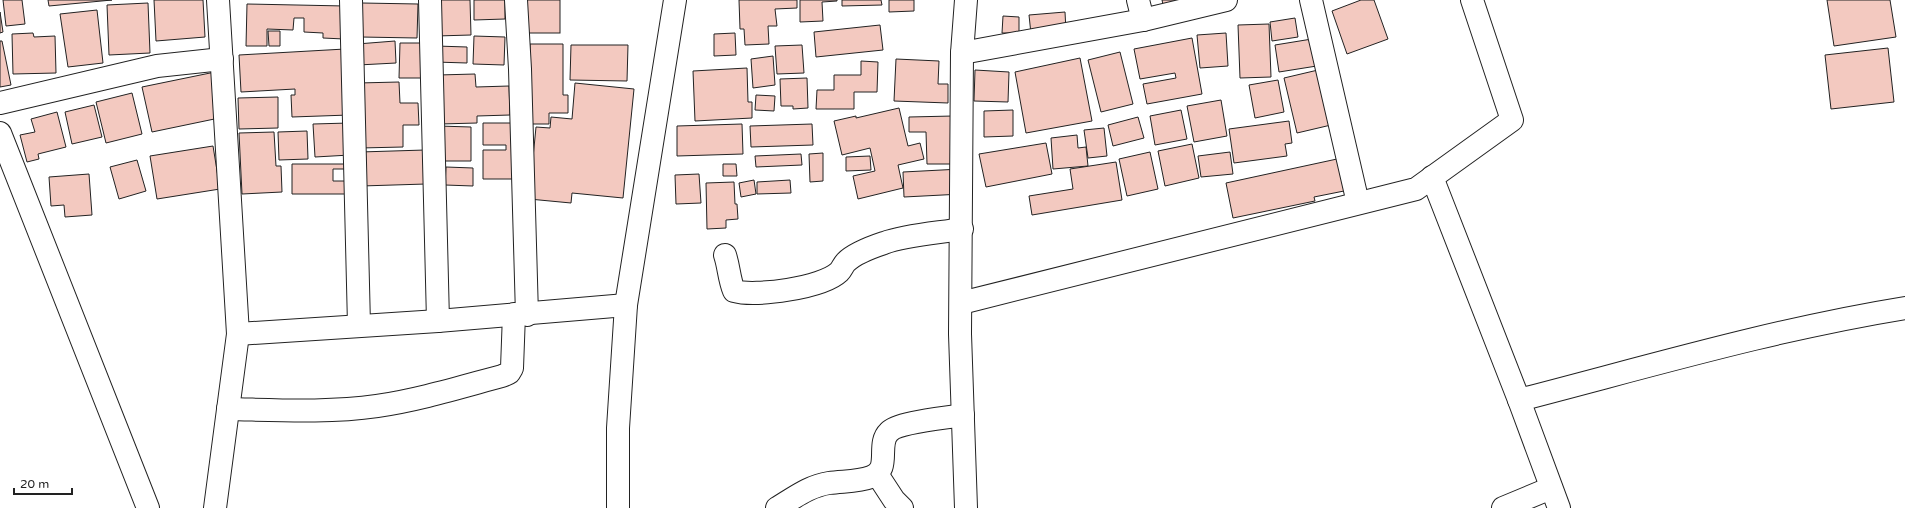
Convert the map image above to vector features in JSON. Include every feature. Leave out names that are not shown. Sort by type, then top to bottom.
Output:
[{"type":"street","points":[[215,508],[238,334],[218,0]]},
{"type":"street","points":[[351,0],[359,325]]},
{"type":"street","points":[[430,0],[438,321]]},
{"type":"street","points":[[228,409],[316,410],[351,409],[378,406],[509,373],[512,368],[520,314],[520,69],[516,0]]},
{"type":"street","points":[[618,508],[618,428],[626,305],[675,0]]},
{"type":"street","points":[[966,0],[962,53],[961,303],[966,508]]},
{"type":"street","points":[[962,53],[1140,10],[1226,0]]},
{"type":"street","points":[[1311,0],[1358,203]]},
{"type":"street","points":[[961,303],[1416,189],[1512,120],[1472,0]]},
{"type":"street","points":[[0,103],[157,66],[222,59]]},
{"type":"street","points":[[0,133],[148,508]]},
{"type":"street","points":[[1432,177],[1519,400],[1559,508]]},
{"type":"street","points":[[725,255],[729,266],[730,282],[734,291],[744,294],[765,293],[798,288],[828,278],[839,272],[846,262],[857,254],[885,242],[962,229]]},
{"type":"street","points":[[238,334],[438,321],[626,305]]},
{"type":"street","points":[[1519,400],[1849,317],[1905,308]]},
{"type":"street","points":[[777,508],[807,490],[828,483],[872,477],[877,474],[882,467],[885,437],[889,431],[901,425],[963,415]]},
{"type":"street","points":[[877,474],[894,500],[902,508]]},
{"type":"street","points":[[1502,508],[1551,488]]},
{"type":"building","points":[[3,0],[22,0],[25,24],[6,26]]},
{"type":"building","points":[[48,0],[112,0],[49,6]]},
{"type":"building","points":[[154,0],[203,0],[205,37],[156,41]]},
{"type":"building","points":[[436,0],[470,0],[471,35],[436,36]]},
{"type":"building","points":[[474,0],[505,0],[505,19],[474,20]]},
{"type":"building","points":[[526,0],[560,0],[560,33],[526,33]]},
{"type":"building","points":[[739,0],[797,0],[797,8],[775,9],[777,26],[768,26],[769,44],[745,45],[744,29],[740,29]]},
{"type":"building","points":[[800,0],[837,1],[822,2],[823,21],[800,22]]},
{"type":"building","points":[[842,0],[881,0],[882,5],[842,6]]},
{"type":"building","points":[[889,0],[914,0],[914,11],[889,12]]},
{"type":"building","points":[[1162,0],[1200,0],[1164,9]]},
{"type":"building","points":[[1361,0],[1374,0],[1388,39],[1347,54],[1332,11]]},
{"type":"building","points":[[1827,0],[1890,0],[1896,37],[1834,46]]},
{"type":"building","points":[[148,3],[150,53],[109,55],[107,5]]},
{"type":"building","points":[[362,3],[418,4],[417,38],[361,37]]},
{"type":"building","points":[[247,4],[345,6],[344,39],[323,38],[323,33],[304,32],[304,18],[294,18],[293,30],[267,29],[267,46],[246,46]]},
{"type":"building","points":[[97,10],[103,63],[68,67],[60,14]]},
{"type":"building","points":[[0,12],[3,32],[0,33]]},
{"type":"building","points":[[1065,12],[1066,31],[1031,34],[1029,15]]},
{"type":"building","points":[[1003,16],[1019,17],[1019,33],[1002,33]]},
{"type":"building","points":[[1295,18],[1298,37],[1272,41],[1270,22]]},
{"type":"building","points":[[1269,24],[1271,77],[1240,78],[1238,25]]},
{"type":"building","points":[[880,25],[883,50],[816,57],[814,32]]},
{"type":"building","points":[[268,31],[280,31],[280,46],[269,46]]},
{"type":"building","points":[[33,33],[34,37],[55,36],[56,73],[13,74],[12,34]]},
{"type":"building","points":[[735,33],[736,55],[714,56],[714,34]]},
{"type":"building","points":[[1226,33],[1228,66],[1200,68],[1197,35]]},
{"type":"building","points":[[474,36],[505,37],[504,65],[473,64]]},
{"type":"building","points":[[1192,38],[1202,94],[1147,104],[1143,84],[1176,78],[1175,73],[1140,79],[1134,49]]},
{"type":"building","points":[[1318,38],[1323,65],[1279,72],[1275,45]]},
{"type":"building","points":[[0,41],[2,41],[11,85],[0,87]]},
{"type":"building","points":[[395,41],[396,63],[358,65],[357,44]]},
{"type":"building","points":[[400,43],[421,43],[421,78],[399,78]]},
{"type":"building","points":[[530,44],[563,44],[563,95],[568,95],[568,113],[549,113],[549,124],[529,124]]},
{"type":"building","points":[[571,45],[628,45],[627,81],[570,80]]},
{"type":"building","points":[[802,45],[804,73],[777,74],[775,46]]},
{"type":"building","points":[[436,46],[467,47],[467,63],[435,62]]},
{"type":"building","points":[[1888,48],[1894,102],[1831,109],[1825,55]]},
{"type":"building","points":[[345,49],[349,115],[292,117],[291,95],[295,95],[295,89],[241,92],[239,55]]},
{"type":"building","points":[[1120,52],[1133,104],[1101,112],[1088,60]]},
{"type":"building","points":[[773,56],[775,85],[753,88],[751,59]]},
{"type":"building","points":[[1080,58],[1092,121],[1026,133],[1015,72]]},
{"type":"building","points":[[896,59],[939,61],[938,84],[948,84],[948,103],[894,101]]},
{"type":"building","points":[[861,61],[878,62],[877,92],[854,92],[854,109],[816,109],[817,90],[834,90],[834,75],[861,75]]},
{"type":"building","points":[[747,68],[748,102],[752,102],[752,118],[695,121],[693,71]]},
{"type":"building","points":[[975,70],[1009,72],[1008,102],[974,101]]},
{"type":"building","points":[[1318,70],[1331,125],[1297,133],[1284,78]]},
{"type":"building","points":[[215,72],[224,117],[152,132],[142,87]]},
{"type":"building","points":[[475,74],[476,87],[509,86],[510,115],[477,116],[477,123],[440,124],[438,75]]},
{"type":"building","points":[[807,78],[808,108],[793,109],[793,106],[781,106],[780,79]]},
{"type":"building","points":[[1278,80],[1284,112],[1255,118],[1249,85]]},
{"type":"building","points":[[399,82],[400,103],[418,103],[419,125],[403,125],[403,147],[360,148],[358,83]]},
{"type":"building","points":[[575,83],[634,89],[623,198],[572,193],[571,203],[529,199],[536,127],[550,128],[551,117],[572,119]]},
{"type":"building","points":[[132,93],[142,134],[106,143],[96,102]]},
{"type":"building","points":[[756,95],[775,96],[774,111],[755,110]]},
{"type":"building","points":[[278,97],[278,128],[239,129],[238,98]]},
{"type":"building","points":[[1221,100],[1227,136],[1194,142],[1187,106]]},
{"type":"building","points":[[94,105],[102,137],[72,144],[65,112]]},
{"type":"building","points":[[899,108],[908,146],[920,143],[924,159],[898,165],[903,188],[858,199],[853,176],[875,171],[870,148],[842,155],[834,121],[856,116],[856,118]]},
{"type":"building","points":[[1013,110],[1013,136],[984,137],[984,111]]},
{"type":"building","points":[[1181,110],[1187,139],[1155,145],[1150,116]]},
{"type":"building","points":[[57,112],[66,147],[38,154],[39,159],[27,162],[20,135],[35,132],[31,119]]},
{"type":"building","points":[[953,116],[955,164],[927,164],[926,132],[909,132],[909,117]]},
{"type":"building","points":[[1138,117],[1144,138],[1113,146],[1108,125]]},
{"type":"building","points":[[1289,121],[1292,143],[1285,144],[1287,156],[1234,163],[1229,129]]},
{"type":"building","points":[[349,123],[350,155],[315,157],[313,124]]},
{"type":"building","points":[[483,123],[518,123],[518,179],[483,179],[483,150],[506,150],[506,145],[483,145]]},
{"type":"building","points":[[742,124],[743,154],[677,156],[677,126]]},
{"type":"building","points":[[812,124],[813,145],[751,147],[750,126]]},
{"type":"building","points":[[438,126],[471,127],[471,161],[437,161]]},
{"type":"building","points":[[1104,128],[1107,156],[1088,158],[1084,130]]},
{"type":"building","points":[[307,131],[308,159],[279,160],[278,132]]},
{"type":"building","points":[[274,132],[276,166],[281,166],[282,192],[242,194],[239,133]]},
{"type":"building","points":[[1077,135],[1078,148],[1086,147],[1088,166],[1053,169],[1051,138]]},
{"type":"building","points":[[1046,143],[1052,174],[986,187],[979,154]]},
{"type":"building","points":[[1192,144],[1199,178],[1165,186],[1158,151]]},
{"type":"building","points":[[213,146],[220,189],[157,199],[150,156]]},
{"type":"building","points":[[425,150],[426,184],[361,186],[360,152]]},
{"type":"building","points":[[1150,152],[1158,189],[1127,196],[1119,159]]},
{"type":"building","points":[[1230,152],[1233,174],[1201,177],[1198,156]]},
{"type":"building","points":[[823,153],[823,181],[810,182],[809,154]]},
{"type":"building","points":[[801,154],[802,165],[756,167],[755,156]]},
{"type":"building","points":[[870,156],[871,170],[846,171],[846,157]]},
{"type":"building","points":[[1337,159],[1344,191],[1314,197],[1315,201],[1233,218],[1226,183]]},
{"type":"building","points":[[137,160],[146,191],[119,199],[110,167]]},
{"type":"building","points":[[1116,162],[1122,200],[1032,215],[1029,196],[1073,189],[1070,169]]},
{"type":"building","points":[[292,164],[345,164],[345,169],[333,169],[333,181],[347,181],[347,194],[292,194]]},
{"type":"building","points":[[723,164],[736,164],[737,176],[723,176]]},
{"type":"building","points":[[446,167],[473,168],[473,186],[445,185]]},
{"type":"building","points":[[961,169],[962,194],[904,197],[903,172]]},
{"type":"building","points":[[89,174],[92,215],[65,217],[64,205],[51,206],[49,177]]},
{"type":"building","points":[[699,174],[701,203],[676,204],[675,175]]},
{"type":"building","points":[[754,180],[756,194],[741,197],[739,183]]},
{"type":"building","points":[[790,180],[791,193],[757,194],[757,182]]},
{"type":"building","points":[[734,182],[735,204],[737,204],[738,219],[726,220],[726,228],[707,229],[706,183]]}]
